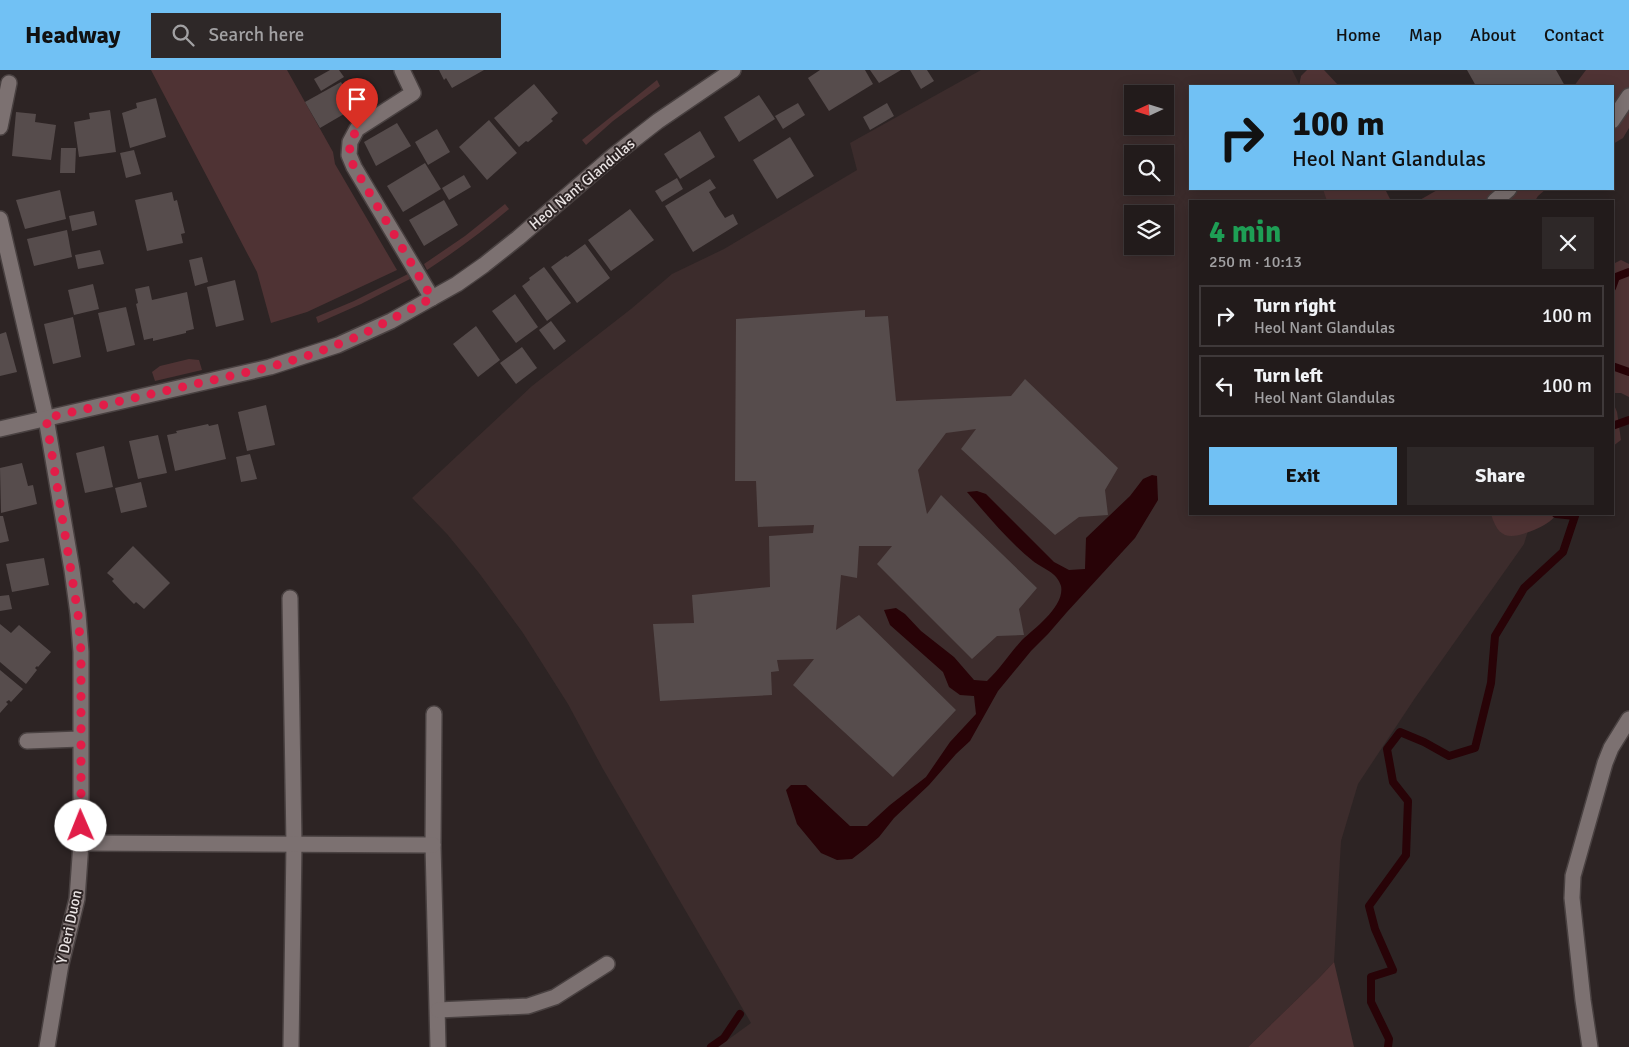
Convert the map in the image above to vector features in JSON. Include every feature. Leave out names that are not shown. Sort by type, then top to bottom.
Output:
[{"type":"street","points":[[402,70],[412,93],[357,129],[350,142],[349,155],[354,167],[432,298]]},
{"type":"street","name":"Heol Nant Glandulas","points":[[0,429],[279,365],[359,336],[432,298],[484,265],[613,156],[658,121],[732,70]]},
{"type":"street","points":[[0,127],[9,83]]},
{"type":"street","points":[[1614,118],[1629,96]]},
{"type":"street","points":[[1496,200],[1508,190]]},
{"type":"street","points":[[0,219],[46,418]]},
{"type":"street","name":"Y Deri Duon","points":[[46,418],[78,614],[81,652],[82,843],[77,899],[61,964],[47,1047]]},
{"type":"street","points":[[290,598],[294,844],[291,1047]]},
{"type":"street","points":[[434,714],[433,845],[438,1047]]},
{"type":"street","points":[[1590,1047],[1572,898],[1573,876],[1605,763],[1611,748],[1629,719]]},
{"type":"street","points":[[27,741],[80,739]]},
{"type":"street","points":[[82,843],[433,845]]},
{"type":"street","points":[[438,1010],[528,1006],[555,998],[607,964]]},
{"type":"shaded area","points":[[151,70],[287,70],[333,152],[335,164],[397,270],[307,312],[271,323],[257,272]]},
{"type":"shaded area","points":[[981,70],[1292,70],[1300,85],[1189,85],[1189,190],[1352,190],[1356,200],[1189,200],[1189,515],[1533,515],[1524,544],[1415,698],[1358,784],[1341,841],[1334,962],[1248,1047],[718,1047],[751,1023],[603,769],[568,704],[523,633],[479,573],[447,534],[412,498],[532,386],[631,309],[672,274],[724,249],[857,170],[850,143]]},
{"type":"shaded area","points":[[1307,70],[1324,70],[1338,85],[1299,85],[1301,76]]},
{"type":"shaded area","points":[[1586,70],[1629,70],[1629,128],[1623,138],[1614,143],[1614,85],[1575,85]]},
{"type":"shaded area","points":[[657,80],[660,86],[613,121],[586,145],[582,140]]},
{"type":"shaded area","points":[[1323,190],[1386,190],[1390,200],[1327,200]]},
{"type":"shaded area","points":[[1437,190],[1545,190],[1536,200],[1420,200]]},
{"type":"shaded area","points":[[505,204],[509,209],[469,241],[427,270],[424,264],[465,236]]},
{"type":"shaded area","points":[[1621,260],[1629,264],[1629,397],[1621,393],[1614,393],[1614,264]]},
{"type":"shaded area","points":[[408,274],[410,279],[318,323],[316,317],[354,301]]},
{"type":"shaded area","points":[[189,359],[199,360],[202,370],[155,381],[152,372],[160,366]]},
{"type":"shaded area","points":[[1614,405],[1617,412],[1621,440],[1614,445]]},
{"type":"shaded area","points":[[1152,475],[1157,476],[1158,500],[1135,538],[1031,651],[998,691],[970,741],[929,785],[894,818],[879,837],[852,859],[837,860],[821,853],[797,824],[786,790],[791,785],[806,785],[850,826],[867,826],[926,777],[950,742],[976,714],[974,696],[960,695],[949,687],[943,672],[890,625],[884,610],[896,608],[905,614],[921,631],[954,657],[974,680],[987,681],[1022,640],[1054,609],[1061,594],[1061,586],[1056,577],[1033,561],[1015,545],[967,492],[977,491],[986,494],[1054,562],[1069,570],[1085,569],[1086,538],[1130,496],[1143,479]]},
{"type":"shaded area","points":[[1491,515],[1556,515],[1541,527],[1512,536],[1502,533],[1494,523]]},
{"type":"shaded area","points":[[1334,962],[1354,1047],[1248,1047],[1319,978]]},
{"type":"building","points":[[330,70],[339,70],[344,77],[321,91],[314,79]]},
{"type":"building","points":[[439,70],[484,70],[452,88],[446,78],[444,80]]},
{"type":"building","points":[[820,70],[865,70],[873,84],[829,111],[808,78]]},
{"type":"building","points":[[870,70],[901,70],[879,83]]},
{"type":"building","points":[[910,70],[927,70],[934,81],[921,89]]},
{"type":"building","points":[[1467,70],[1556,70],[1564,85],[1475,85]]},
{"type":"building","points":[[341,82],[356,107],[320,128],[305,102]]},
{"type":"building","points":[[534,84],[558,113],[551,119],[553,121],[519,147],[494,118]]},
{"type":"building","points":[[759,95],[775,119],[739,142],[724,117]]},
{"type":"building","points":[[156,98],[166,137],[130,148],[122,113],[137,108],[136,103]]},
{"type":"building","points":[[798,103],[805,115],[783,129],[775,116]]},
{"type":"building","points":[[887,103],[894,116],[870,130],[863,117]]},
{"type":"building","points":[[110,110],[116,152],[79,157],[74,122],[90,119],[89,113]]},
{"type":"building","points":[[16,112],[36,114],[35,122],[56,125],[51,160],[12,156]]},
{"type":"building","points":[[489,120],[517,153],[487,180],[459,147]]},
{"type":"building","points":[[397,123],[411,146],[376,166],[364,142]]},
{"type":"building","points":[[437,129],[450,152],[428,165],[415,142]]},
{"type":"building","points":[[700,131],[715,157],[680,179],[664,154]]},
{"type":"building","points":[[790,137],[814,176],[777,199],[753,160]]},
{"type":"building","points":[[61,148],[76,148],[75,173],[60,173]]},
{"type":"building","points":[[134,150],[141,174],[126,178],[120,153]]},
{"type":"building","points":[[425,163],[441,189],[403,212],[387,186]]},
{"type":"building","points":[[464,175],[471,187],[449,200],[442,188]]},
{"type":"building","points":[[677,178],[683,189],[662,202],[655,191]]},
{"type":"building","points":[[710,179],[716,188],[709,192],[717,206],[725,218],[733,214],[738,224],[693,252],[665,206]]},
{"type":"building","points":[[60,190],[66,219],[25,229],[16,200]]},
{"type":"building","points":[[172,192],[174,201],[177,200],[185,233],[181,234],[183,243],[147,251],[135,200]]},
{"type":"building","points":[[444,200],[458,225],[424,246],[409,220]]},
{"type":"building","points":[[630,209],[654,240],[611,271],[588,240]]},
{"type":"building","points":[[94,211],[97,225],[72,231],[69,216]]},
{"type":"building","points":[[67,230],[72,257],[34,266],[27,239]]},
{"type":"building","points":[[585,244],[610,278],[577,303],[551,267]]},
{"type":"building","points":[[100,250],[104,264],[78,269],[75,255]]},
{"type":"building","points":[[202,257],[208,282],[195,286],[189,260]]},
{"type":"building","points":[[544,267],[571,303],[547,321],[522,286]]},
{"type":"building","points":[[235,280],[244,320],[216,327],[207,287]]},
{"type":"building","points":[[93,284],[99,309],[74,315],[68,290]]},
{"type":"building","points":[[149,286],[152,300],[187,292],[194,329],[186,331],[186,333],[153,341],[153,338],[144,340],[136,304],[138,303],[135,289]]},
{"type":"building","points":[[515,294],[538,327],[516,343],[492,311]]},
{"type":"building","points":[[126,307],[135,345],[107,352],[98,313]]},
{"type":"building","points":[[865,310],[865,317],[888,316],[896,401],[1011,396],[1025,379],[1118,468],[1105,490],[1108,515],[1079,517],[1055,535],[961,449],[976,429],[946,433],[918,470],[927,514],[941,495],[1037,588],[1019,609],[1024,635],[997,636],[972,659],[877,564],[892,546],[859,546],[857,578],[841,575],[836,630],[859,615],[956,710],[893,777],[793,685],[814,659],[777,660],[779,671],[771,672],[772,695],[660,701],[653,624],[694,623],[692,595],[770,587],[769,536],[813,533],[814,525],[758,527],[756,481],[735,481],[736,319]]},
{"type":"building","points":[[73,317],[81,357],[53,364],[44,324]]},
{"type":"building","points":[[551,321],[566,341],[554,350],[539,330]]},
{"type":"building","points":[[476,326],[500,360],[478,377],[453,344]]},
{"type":"building","points":[[6,332],[17,372],[0,376],[0,334]]},
{"type":"building","points":[[522,347],[537,368],[516,384],[500,363]]},
{"type":"building","points":[[266,405],[275,445],[247,451],[238,412]]},
{"type":"building","points":[[208,424],[209,426],[218,424],[226,459],[175,471],[167,435],[177,433],[176,431]]},
{"type":"building","points":[[158,435],[167,473],[138,479],[129,441]]},
{"type":"building","points":[[104,446],[113,487],[85,493],[76,453]]},
{"type":"building","points":[[250,454],[257,479],[241,482],[236,457]]},
{"type":"building","points":[[22,463],[28,486],[33,485],[37,504],[1,513],[0,468]]},
{"type":"building","points":[[141,482],[147,507],[121,513],[115,488]]},
{"type":"building","points":[[0,516],[3,516],[9,541],[0,543]]},
{"type":"building","points":[[133,546],[170,583],[144,609],[136,602],[134,604],[107,573]]},
{"type":"building","points":[[44,558],[49,585],[12,592],[6,564]]},
{"type":"building","points":[[9,595],[12,609],[0,611],[0,596]]},
{"type":"building","points":[[0,624],[11,633],[19,625],[51,652],[35,668],[37,670],[26,684],[0,662]]},
{"type":"building","points":[[0,670],[23,689],[11,702],[9,700],[6,702],[8,704],[0,713]]},
{"type":"waterway","points":[[1614,282],[1616,277],[1629,272]]},
{"type":"waterway","points":[[1614,367],[1629,372]]},
{"type":"waterway","points":[[1614,425],[1629,420]]},
{"type":"waterway","points":[[1388,1047],[1389,1039],[1371,1002],[1371,977],[1393,970],[1375,929],[1369,906],[1406,855],[1408,801],[1393,782],[1387,749],[1400,732],[1424,742],[1449,756],[1475,748],[1491,683],[1495,636],[1524,588],[1563,552],[1575,516],[1566,515]]},
{"type":"waterway","points":[[711,1047],[724,1038],[740,1014]]},
{"type":"route","points":[[81,826],[81,652],[78,614],[46,418],[270,367],[313,354],[391,321],[432,298],[354,167],[349,155],[350,142],[357,129]]}]
